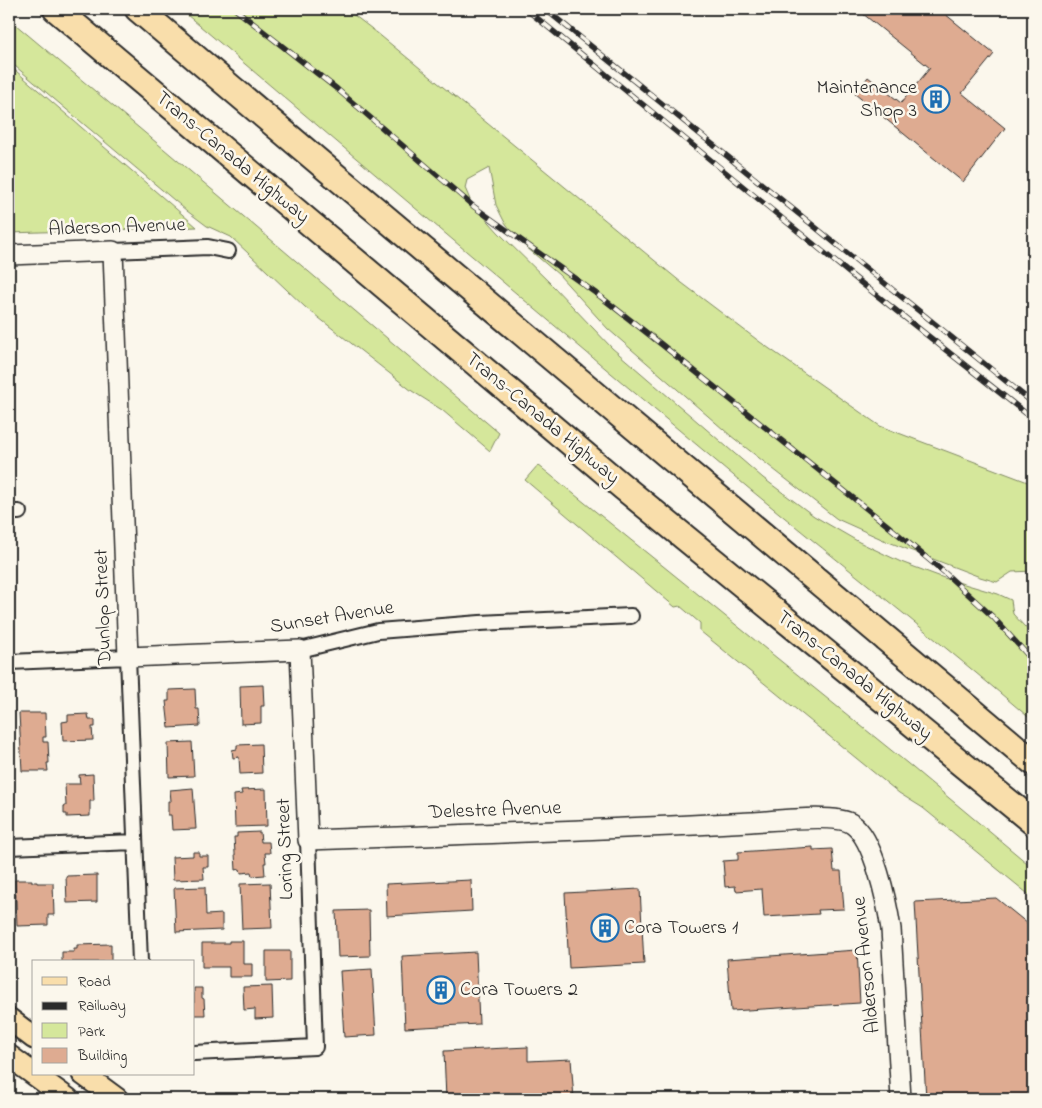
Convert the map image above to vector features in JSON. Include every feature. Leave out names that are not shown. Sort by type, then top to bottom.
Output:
[{"type":"highway","name":"Trans-Canada Highway","points":[[56,9],[623,487],[1033,822]]},
{"type":"highway","points":[[138,9],[1033,762]]},
{"type":"main road","points":[[9,1019],[32,1036]]},
{"type":"main road","points":[[9,1056],[32,1073]]},
{"type":"main road","points":[[36,1076],[68,1099]]},
{"type":"main road","points":[[87,1076],[117,1099]]},
{"type":"street","name":"Alderson Avenue","points":[[9,255],[208,247],[228,250]]},
{"type":"street","name":"Dunlop Street","points":[[112,251],[140,960]]},
{"type":"street","name":"Sunset Avenue","points":[[9,662],[300,650],[378,631],[480,623],[631,616]]},
{"type":"street","name":"Loring Street","points":[[195,1053],[315,1047],[300,650]]},
{"type":"street","name":"Alderson Avenue","points":[[684,826],[812,818],[839,819],[851,823],[857,828],[875,862],[884,891],[888,915],[900,1099]]},
{"type":"street","name":"Delestre Avenue","points":[[308,840],[684,826]]},
{"type":"street","points":[[9,847],[135,842]]},
{"type":"green space","points":[[180,9],[346,9],[682,283],[760,342],[880,426],[1033,484],[1033,571],[1012,572],[997,582],[886,541],[837,519],[731,436],[608,329],[559,275],[519,241],[504,221],[496,205],[489,168],[467,180],[465,188],[471,202],[612,348],[763,478],[814,516],[859,542],[901,562],[1011,600],[1013,614],[1033,635],[1033,721],[752,491]]},
{"type":"green space","points":[[9,19],[499,433],[490,451],[442,410],[412,391],[305,307],[231,237],[207,226],[187,211],[9,61]]},
{"type":"green space","points":[[9,65],[197,227],[9,233]]},
{"type":"green space","points":[[538,465],[907,763],[1033,868],[1033,898],[923,808],[899,793],[700,631],[700,623],[680,606],[675,607],[525,480]]},
{"type":"building","name":"Maintenance Shop 3","points":[[857,9],[939,9],[994,54],[962,93],[1005,128],[963,182],[855,94],[868,77],[901,103],[930,68]]},
{"type":"building","points":[[263,685],[264,706],[261,706],[261,723],[241,724],[240,686]]},
{"type":"building","points":[[195,689],[196,709],[199,709],[200,726],[169,728],[166,701],[169,701],[169,690]]},
{"type":"building","points":[[9,713],[10,743],[12,743],[12,772],[9,772]]},
{"type":"building","points":[[19,713],[45,713],[46,737],[43,737],[43,742],[48,742],[48,771],[22,771]]},
{"type":"building","points":[[88,714],[89,720],[95,720],[95,727],[92,727],[93,740],[63,741],[62,722],[68,721],[68,715]]},
{"type":"building","points":[[192,742],[194,776],[169,777],[168,743]]},
{"type":"building","points":[[261,744],[262,773],[240,774],[239,757],[233,758],[232,750],[237,749],[237,745]]},
{"type":"building","points":[[93,774],[94,801],[90,801],[90,816],[67,817],[67,814],[64,814],[64,806],[66,806],[65,784],[80,784],[79,775]]},
{"type":"building","points":[[193,788],[196,829],[172,830],[171,815],[168,815],[168,801],[171,801],[170,790]]},
{"type":"building","points":[[266,789],[267,826],[235,827],[234,795],[242,794],[241,790]]},
{"type":"building","points":[[260,832],[261,842],[269,842],[270,853],[265,853],[265,875],[252,876],[251,872],[241,873],[240,869],[236,870],[234,837],[237,837],[237,833]]},
{"type":"building","points":[[813,847],[813,850],[832,849],[834,871],[841,871],[844,909],[818,910],[819,914],[764,917],[762,889],[736,891],[735,886],[725,887],[723,861],[738,860],[738,852]]},
{"type":"building","points":[[193,852],[199,852],[199,856],[208,856],[208,867],[203,867],[204,879],[173,880],[172,857],[193,856]]},
{"type":"building","points":[[97,875],[97,902],[67,903],[66,876]]},
{"type":"building","points":[[15,880],[53,883],[54,915],[48,915],[48,925],[17,926]]},
{"type":"building","points":[[471,880],[472,911],[387,916],[386,884]]},
{"type":"building","points":[[270,883],[272,928],[242,929],[240,884]]},
{"type":"building","points":[[205,887],[206,915],[222,914],[222,930],[176,932],[174,888]]},
{"type":"building","name":"Cora Towers 1","points":[[640,889],[644,964],[569,968],[565,893]]},
{"type":"building","points":[[996,898],[1033,928],[1033,1099],[926,1099],[915,902]]},
{"type":"building","points":[[369,910],[370,956],[338,957],[336,911]]},
{"type":"building","points":[[229,941],[243,941],[243,964],[252,964],[252,977],[229,977],[229,967],[202,967],[202,943],[229,943]]},
{"type":"building","points":[[111,944],[111,960],[62,960],[62,952],[74,952],[74,949],[77,949],[77,945]]},
{"type":"building","points":[[857,950],[860,1003],[731,1011],[727,959]]},
{"type":"building","points":[[266,951],[290,951],[290,981],[266,982]]},
{"type":"building","name":"Cora Towers 2","points":[[476,952],[479,1024],[405,1028],[402,956]]},
{"type":"building","points":[[372,969],[376,1035],[344,1037],[340,971]]},
{"type":"building","points":[[272,986],[273,1018],[255,1019],[255,1009],[244,1010],[243,987]]},
{"type":"building","points":[[195,988],[202,988],[205,1015],[195,1015]]},
{"type":"building","points":[[528,1047],[528,1061],[571,1059],[574,1099],[446,1099],[444,1051]]},
{"type":"railway","points":[[235,9],[337,89],[473,206],[601,297],[887,525],[945,573],[993,617],[1033,661]]},
{"type":"railway","points":[[526,9],[860,282],[1033,419]]},
{"type":"railway","points":[[545,9],[1033,403]]},
{"type":"place","name":"Maintenance Shop 3","points":[[936,99]]},
{"type":"place","name":"Cora Towers 1","points":[[605,928]]},
{"type":"place","name":"Cora Towers 2","points":[[441,990]]}]
